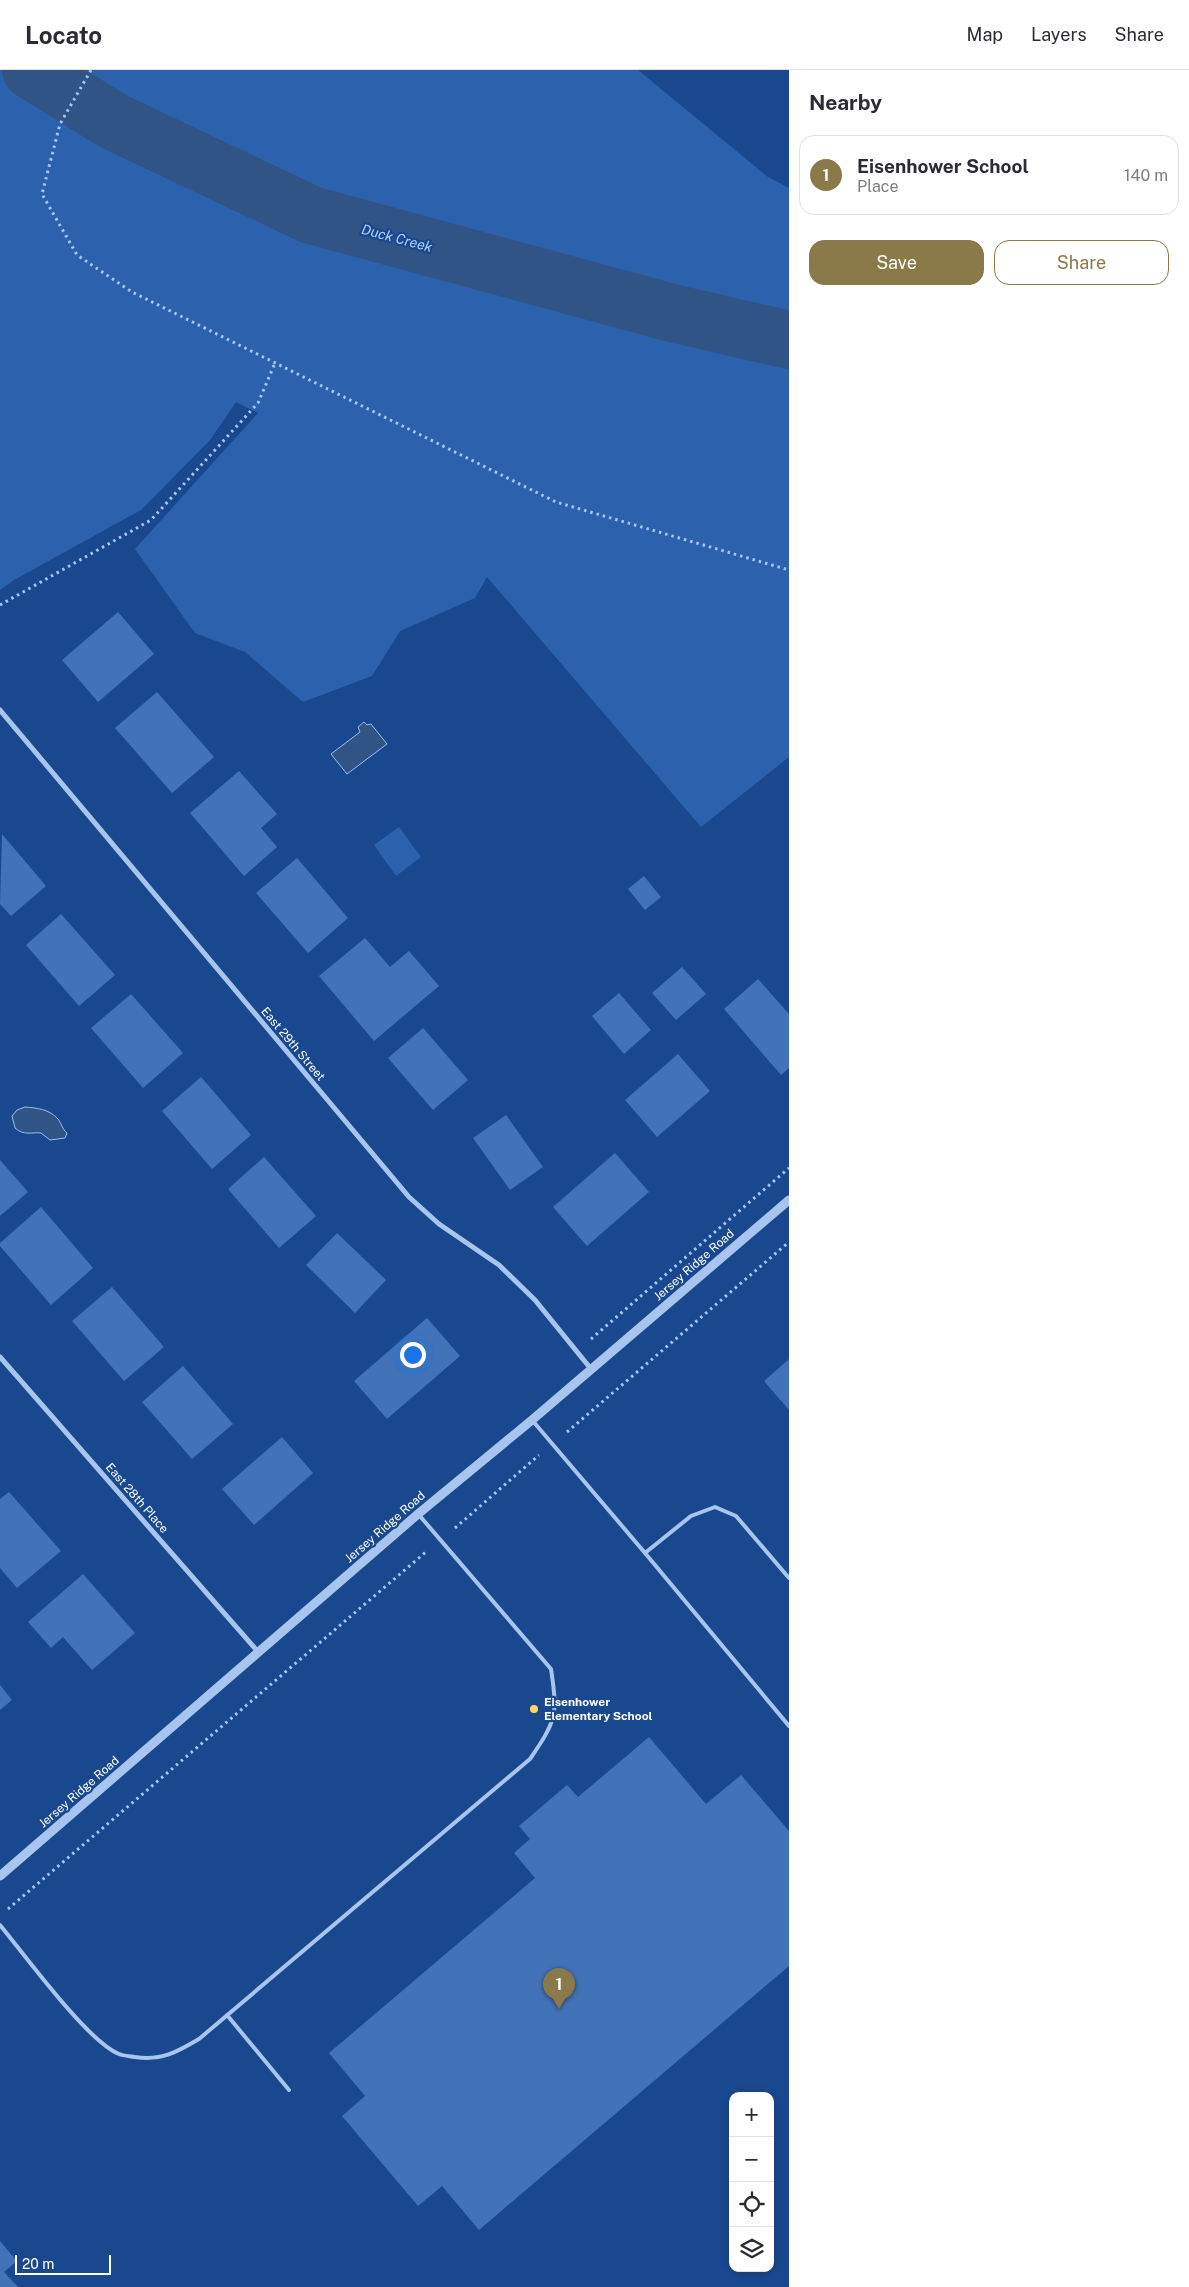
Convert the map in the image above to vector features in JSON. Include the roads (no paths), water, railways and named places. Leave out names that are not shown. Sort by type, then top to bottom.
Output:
[{"type":"street","name":"East 29th Street","points":[[0,710],[409,1197],[439,1224],[499,1266],[534,1300],[591,1369]]},
{"type":"street","name":"Jersey Ridge Road","points":[[0,1876],[418,1514],[532,1420],[789,1200]]},
{"type":"street","name":"East 28th Place","points":[[0,1357],[259,1653]]},
{"type":"lane","points":[[532,1420],[789,1726]]},
{"type":"lane","points":[[645,1554],[692,1516],[715,1507],[736,1516],[789,1578]]},
{"type":"lane","points":[[0,1925],[73,2014],[100,2040],[120,2054],[146,2058],[170,2055],[199,2039],[530,1759],[553,1722],[556,1700],[551,1669],[418,1514]]},
{"type":"lane","points":[[227,2015],[289,2090]]},
{"type":"waterway","name":"Duck Creek","points":[[31,70],[113,121],[311,215],[672,313],[789,340]]},
{"type":"place","name":"Eisenhower Elementary School","points":[[534,1709]]},
{"type":"place","name":"Eisenhower School","points":[[559,2009]]}]
